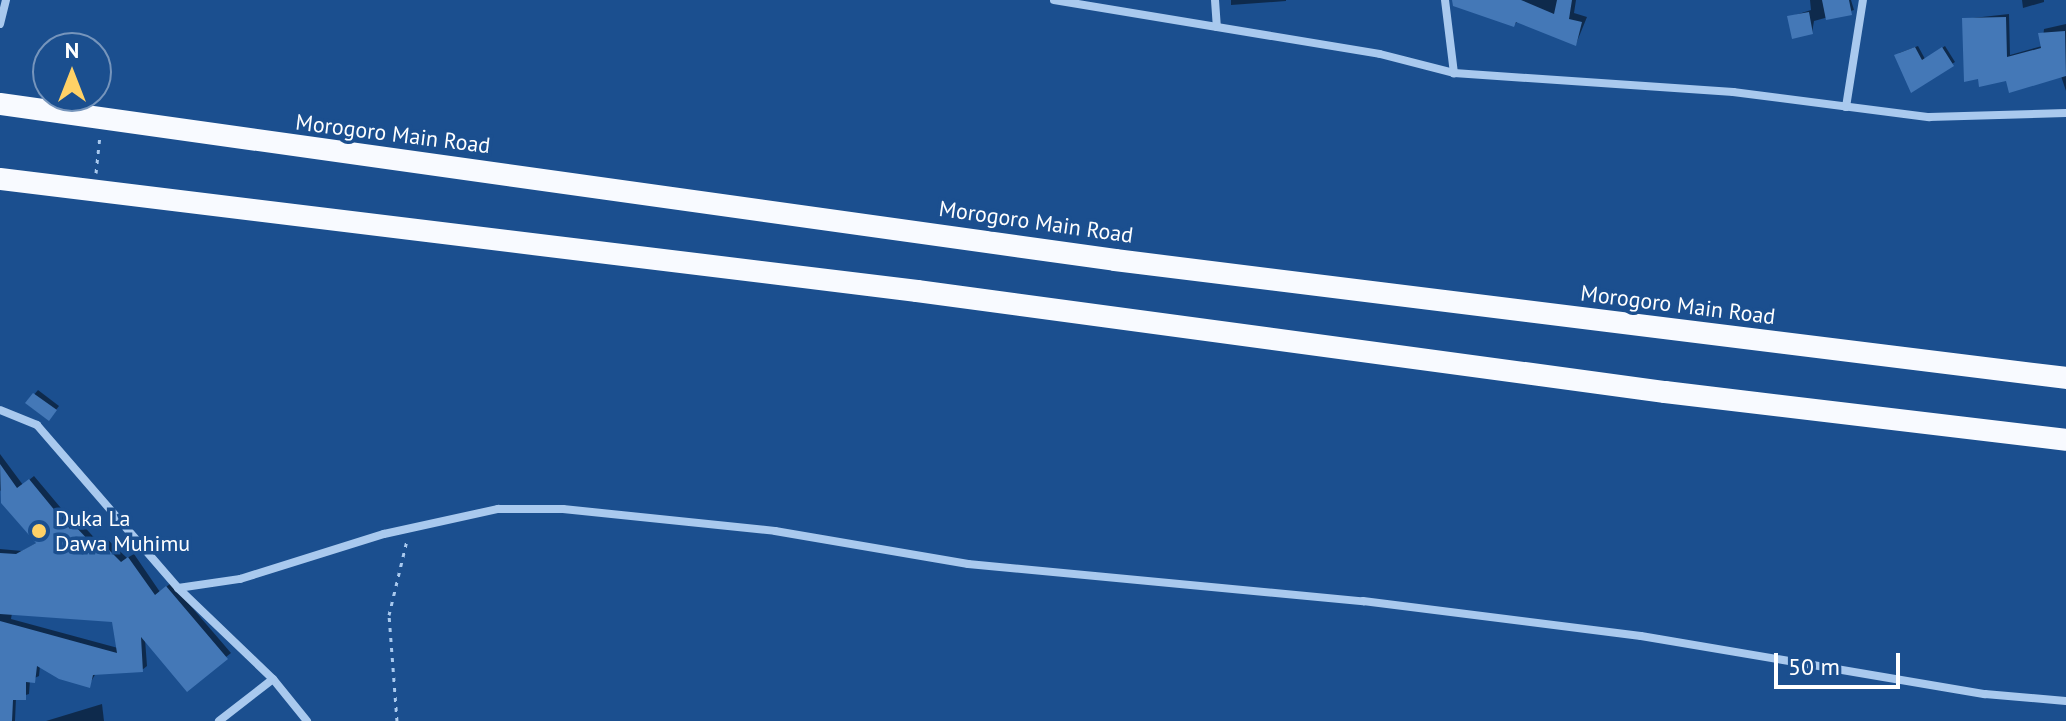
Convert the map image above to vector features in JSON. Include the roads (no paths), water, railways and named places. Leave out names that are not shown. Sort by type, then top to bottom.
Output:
[{"type":"highway","name":"Morogoro Main Road","points":[[0,104],[102,121],[1115,260],[2066,378]]},
{"type":"highway","points":[[0,179],[917,291],[1649,390],[2066,440]]},
{"type":"street","points":[[0,24],[6,0]]},
{"type":"street","points":[[1054,0],[1380,54],[1454,73],[1612,81],[1929,117],[2066,113]]},
{"type":"street","points":[[1215,0],[1217,27]]},
{"type":"street","points":[[1445,0],[1454,73]]},
{"type":"street","points":[[1846,107],[1863,0]]},
{"type":"street","points":[[0,410],[37,425],[178,588],[273,679],[307,721]]},
{"type":"street","points":[[178,588],[240,579],[410,528],[498,509],[658,515],[968,564],[1363,601],[1641,636],[1985,694],[2066,701]]},
{"type":"street","points":[[219,721],[273,679]]},
{"type":"place","name":"Duka La Dawa Muhimu","points":[[39,531]]}]
